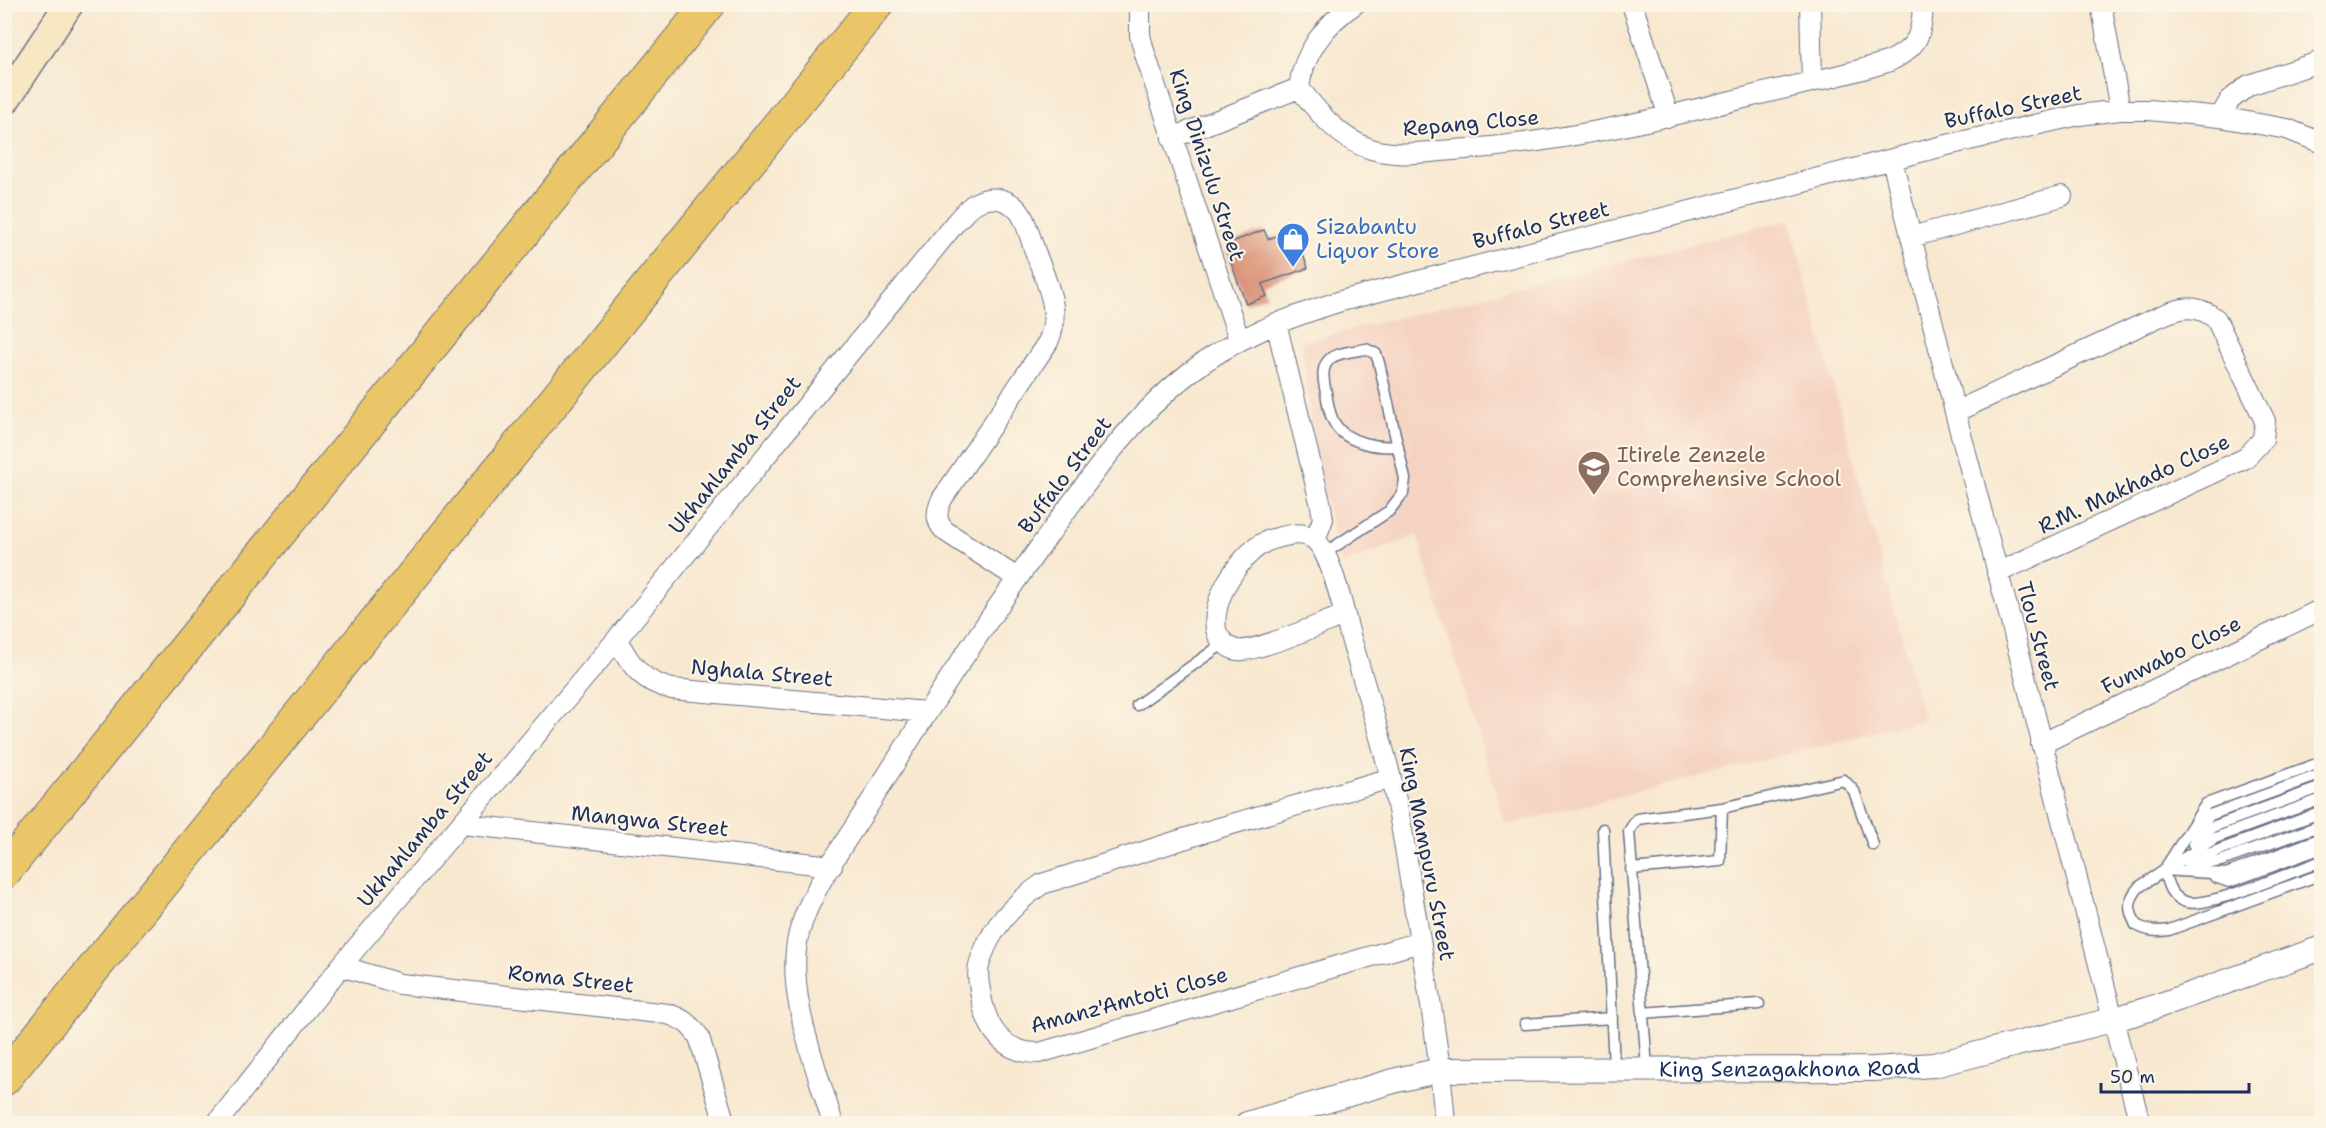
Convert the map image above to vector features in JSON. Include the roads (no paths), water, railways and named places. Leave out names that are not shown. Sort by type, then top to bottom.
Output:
[{"type":"highway","points":[[4,872],[709,4]]},
{"type":"highway","points":[[4,1079],[877,4]]},
{"type":"main road","points":[[4,102],[69,4]]},
{"type":"street","name":"King Dinizulu Street","points":[[1140,4],[1140,36],[1144,51],[1239,339]]},
{"type":"street","points":[[1172,138],[1299,88],[1301,71],[1311,49],[1355,4]]},
{"type":"street","points":[[1632,4],[1669,117]]},
{"type":"street","points":[[1810,4],[1812,81]]},
{"type":"street","name":"Repang Close","points":[[1299,88],[1316,110],[1343,135],[1358,144],[1387,153],[1480,149],[1566,138],[1669,117],[1874,66],[1907,52],[1919,37],[1923,4]]},
{"type":"street","points":[[2101,4],[2120,110]]},
{"type":"street","points":[[2220,117],[2230,100],[2249,85],[2322,62]]},
{"type":"street","name":"Buffalo Street","points":[[832,1123],[798,993],[796,957],[799,934],[816,891],[926,712],[1097,467],[1130,429],[1188,373],[1239,339],[1276,323],[1341,301],[2079,114],[2120,110],[2169,111],[2220,117],[2287,129],[2322,143]]},
{"type":"street","name":"Tlou Street","points":[[1892,160],[2140,1124]]},
{"type":"street","points":[[1911,237],[2062,196]]},
{"type":"street","name":"Ukhahlamba Street","points":[[216,1124],[341,966],[617,639],[968,209],[976,203],[994,198],[1000,198],[1012,205],[1023,219],[1053,300],[1054,329],[1048,342],[942,499],[937,510],[938,521],[945,531],[1017,579]]},
{"type":"street","name":"R.M. Makhado Close","points":[[1955,412],[2156,318],[2176,309],[2188,307],[2207,312],[2216,319],[2265,420],[2264,440],[2246,458],[1997,573]]},
{"type":"street","name":"King Mampuru Street","points":[[1276,323],[1321,506],[1323,519],[1320,547],[1344,615],[1391,778],[1441,1070],[1445,1124]]},
{"type":"street","points":[[1320,547],[1302,534],[1263,541],[1247,556],[1218,601],[1215,618],[1218,634],[1224,643],[1236,650],[1254,648],[1344,615]]},
{"type":"street","name":"Funwabo Close","points":[[2041,744],[2322,609]]},
{"type":"street","name":"Nghala Street","points":[[617,639],[641,674],[650,682],[672,689],[926,712]]},
{"type":"street","name":"Amanz'Amtoti Close","points":[[1391,778],[1215,829],[1042,884],[1020,899],[1006,914],[990,939],[979,964],[978,980],[981,1000],[985,1018],[1000,1039],[1024,1053],[1040,1053],[1420,942]]},
{"type":"street","name":"Mangwa Street","points":[[462,824],[832,866]]},
{"type":"street","name":"King Senzagakhona Road","points":[[1247,1124],[1397,1080],[1441,1070],[1916,1068],[1959,1060],[2112,1020],[2322,948]]},
{"type":"street","name":"Roma Street","points":[[341,966],[400,984],[668,1014],[682,1018],[691,1025],[699,1037],[725,1124]]},
{"type":"lane","points":[[1320,547],[1389,511],[1403,493],[1405,479],[1398,446],[1376,354],[1366,349],[1332,357],[1324,366],[1324,379],[1330,412],[1335,425],[1346,435],[1364,443],[1385,447],[1398,446]]},
{"type":"lane","points":[[1137,705],[1224,643]]},
{"type":"lane","points":[[2322,762],[2206,804],[2164,870],[2167,886],[2175,897],[2185,902],[2196,903],[2215,900],[2322,861]]},
{"type":"lane","points":[[2164,870],[2210,815],[2322,774]]},
{"type":"lane","points":[[1647,1068],[1629,831],[1637,819],[1722,808],[1844,780],[1854,791],[1873,845]]},
{"type":"lane","points":[[2164,870],[2212,827],[2322,787]]},
{"type":"lane","points":[[2322,799],[2215,838],[2139,887],[2131,896],[2128,904],[2136,925],[2156,932],[2169,930],[2322,874]]},
{"type":"lane","points":[[1631,869],[1720,861],[1722,808]]},
{"type":"lane","points":[[2164,870],[2322,812]]},
{"type":"lane","points":[[2164,870],[2221,861],[2322,825]]},
{"type":"lane","points":[[1603,829],[1614,1068]]},
{"type":"lane","points":[[2164,870],[2226,874],[2322,838]]},
{"type":"lane","points":[[2200,872],[2229,882],[2322,848]]},
{"type":"lane","points":[[1642,1013],[1759,1004]]},
{"type":"lane","points":[[1525,1024],[1611,1018]]},
{"type":"place","name":"Sizabantu Liquor Store","points":[[1293,268]]},
{"type":"place","name":"Itirele Zenzele Comprehensive School","points":[[1594,496]]}]
